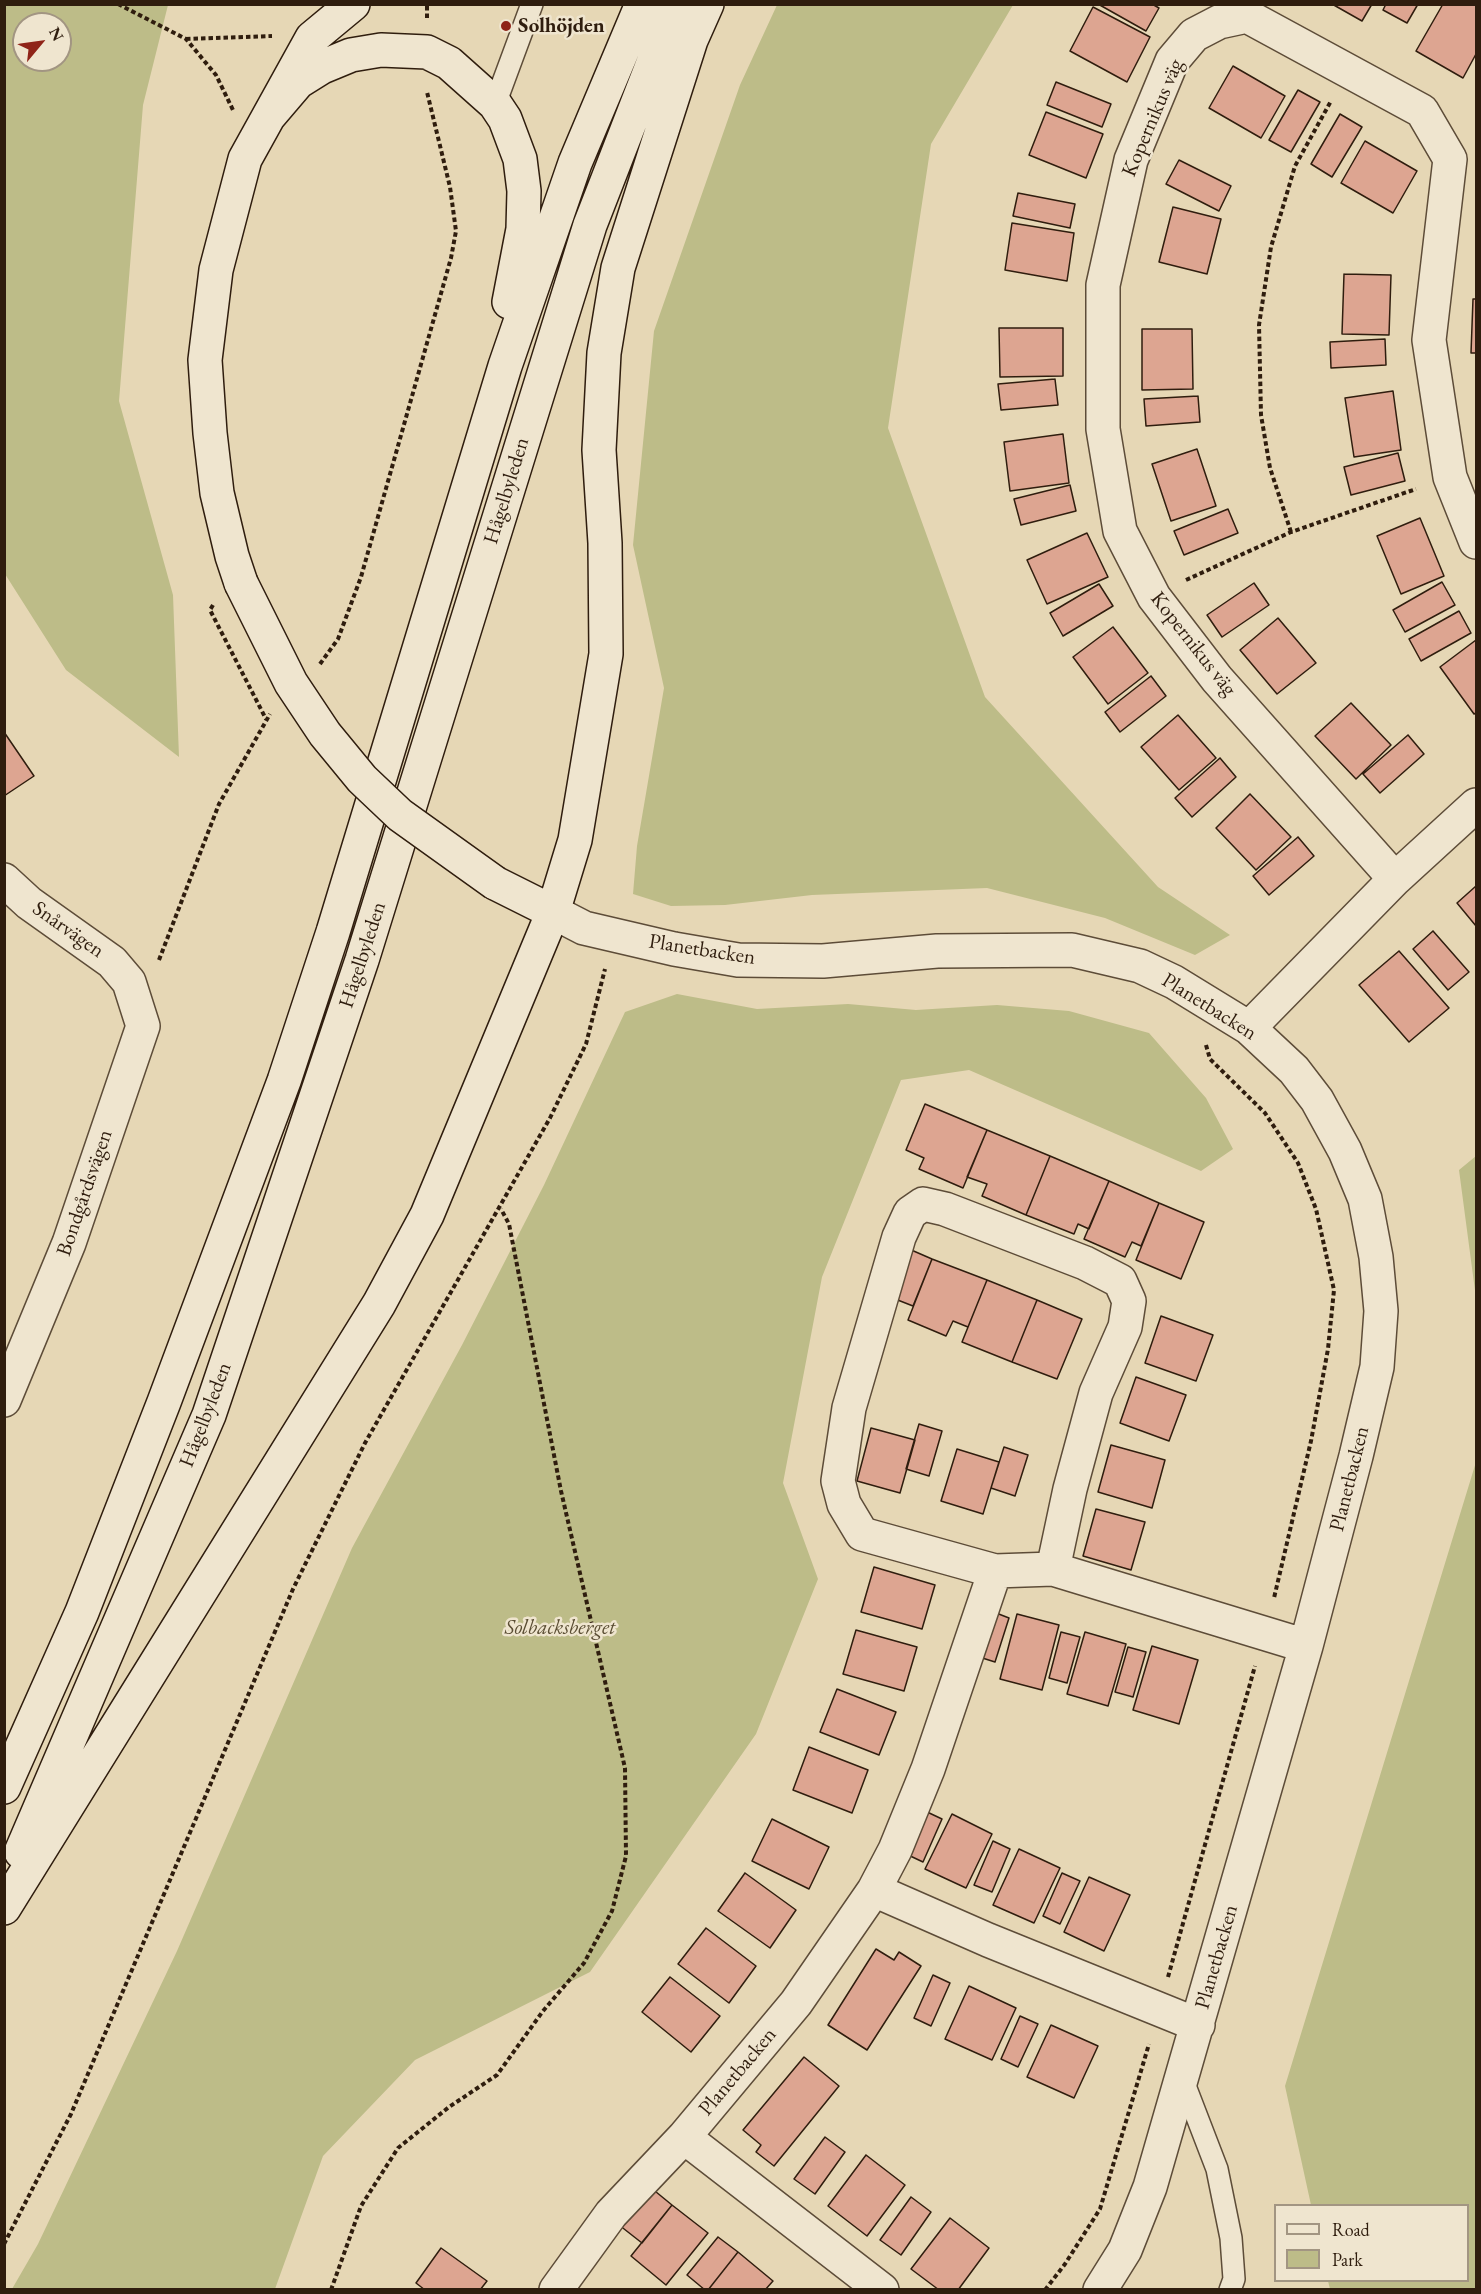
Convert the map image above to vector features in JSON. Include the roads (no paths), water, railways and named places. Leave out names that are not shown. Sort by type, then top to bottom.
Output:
[{"type":"main road","points":[[269,116],[312,38],[353,4]]},
{"type":"main road","name":"Hågelbyleden","points":[[4,1787],[82,1612],[164,1402],[284,1081],[333,932],[505,366],[575,163],[642,4]]},
{"type":"main road","name":"Hågelbyleden","points":[[4,1890],[209,1414],[359,971],[590,225],[676,4]]},
{"type":"main road","points":[[4,1908],[379,1304],[431,1205],[553,912],[575,840],[606,654],[605,543],[599,450],[604,353],[616,278],[692,40],[707,4]]},
{"type":"main road","name":"Kopernikus väg","points":[[1395,879],[1217,678],[1154,597],[1120,531],[1103,429],[1103,285],[1131,160],[1172,61],[1194,35],[1219,21],[1247,16],[1422,111],[1450,159],[1429,340],[1450,477],[1476,542]]},
{"type":"main road","points":[[269,116],[298,82],[322,67],[351,55],[381,50],[427,52],[449,63],[495,104],[505,119],[520,159],[524,190],[523,229],[470,484]]},
{"type":"main road","name":"Planetbacken","points":[[269,116],[245,159],[216,270],[205,360],[217,494],[232,556],[241,582],[291,683],[325,734],[362,779],[400,815],[495,883],[584,928],[674,949],[738,960],[823,961],[937,951],[1072,950],[1140,966],[1174,982],[1249,1028],[1294,1070],[1317,1100],[1345,1150],[1365,1199],[1376,1257],[1381,1311],[1377,1367],[1306,1646],[1150,2187],[1125,2250],[1100,2289]]},
{"type":"main road","points":[[1249,1028],[1395,879],[1476,806]]},
{"type":"main road","name":"Snårvägen","points":[[4,880],[29,903],[112,962],[129,982]]},
{"type":"main road","name":"Bondgårdsvägen","points":[[4,1400],[69,1243],[143,1026],[129,982]]},
{"type":"main road","points":[[1053,1569],[1070,1489],[1093,1404],[1125,1327],[1129,1301],[1120,1281],[1085,1263],[945,1209],[923,1204],[910,1213],[899,1237],[849,1408],[837,1481],[844,1504],[862,1534],[994,1571],[1053,1569],[1306,1646]]},
{"type":"main road","name":"Planetbacken","points":[[556,2289],[611,2214],[684,2137],[796,2003],[874,1890],[895,1850],[928,1769],[994,1571]]},
{"type":"main road","name":"Planetbacken","points":[[874,1890],[1198,2025]]},
{"type":"main road","name":"Planetbacken","points":[[684,2137],[882,2289]]},
{"type":"lane","points":[[495,104],[532,4]]},
{"type":"lane","points":[[1181,2077],[1217,2169],[1231,2238],[1234,2279],[1230,2289]]},
{"type":"place","name":"Solhöjden","points":[[506,26]]},
{"type":"park label","name":"Solbacksberget","points":[[560,1628]]}]
